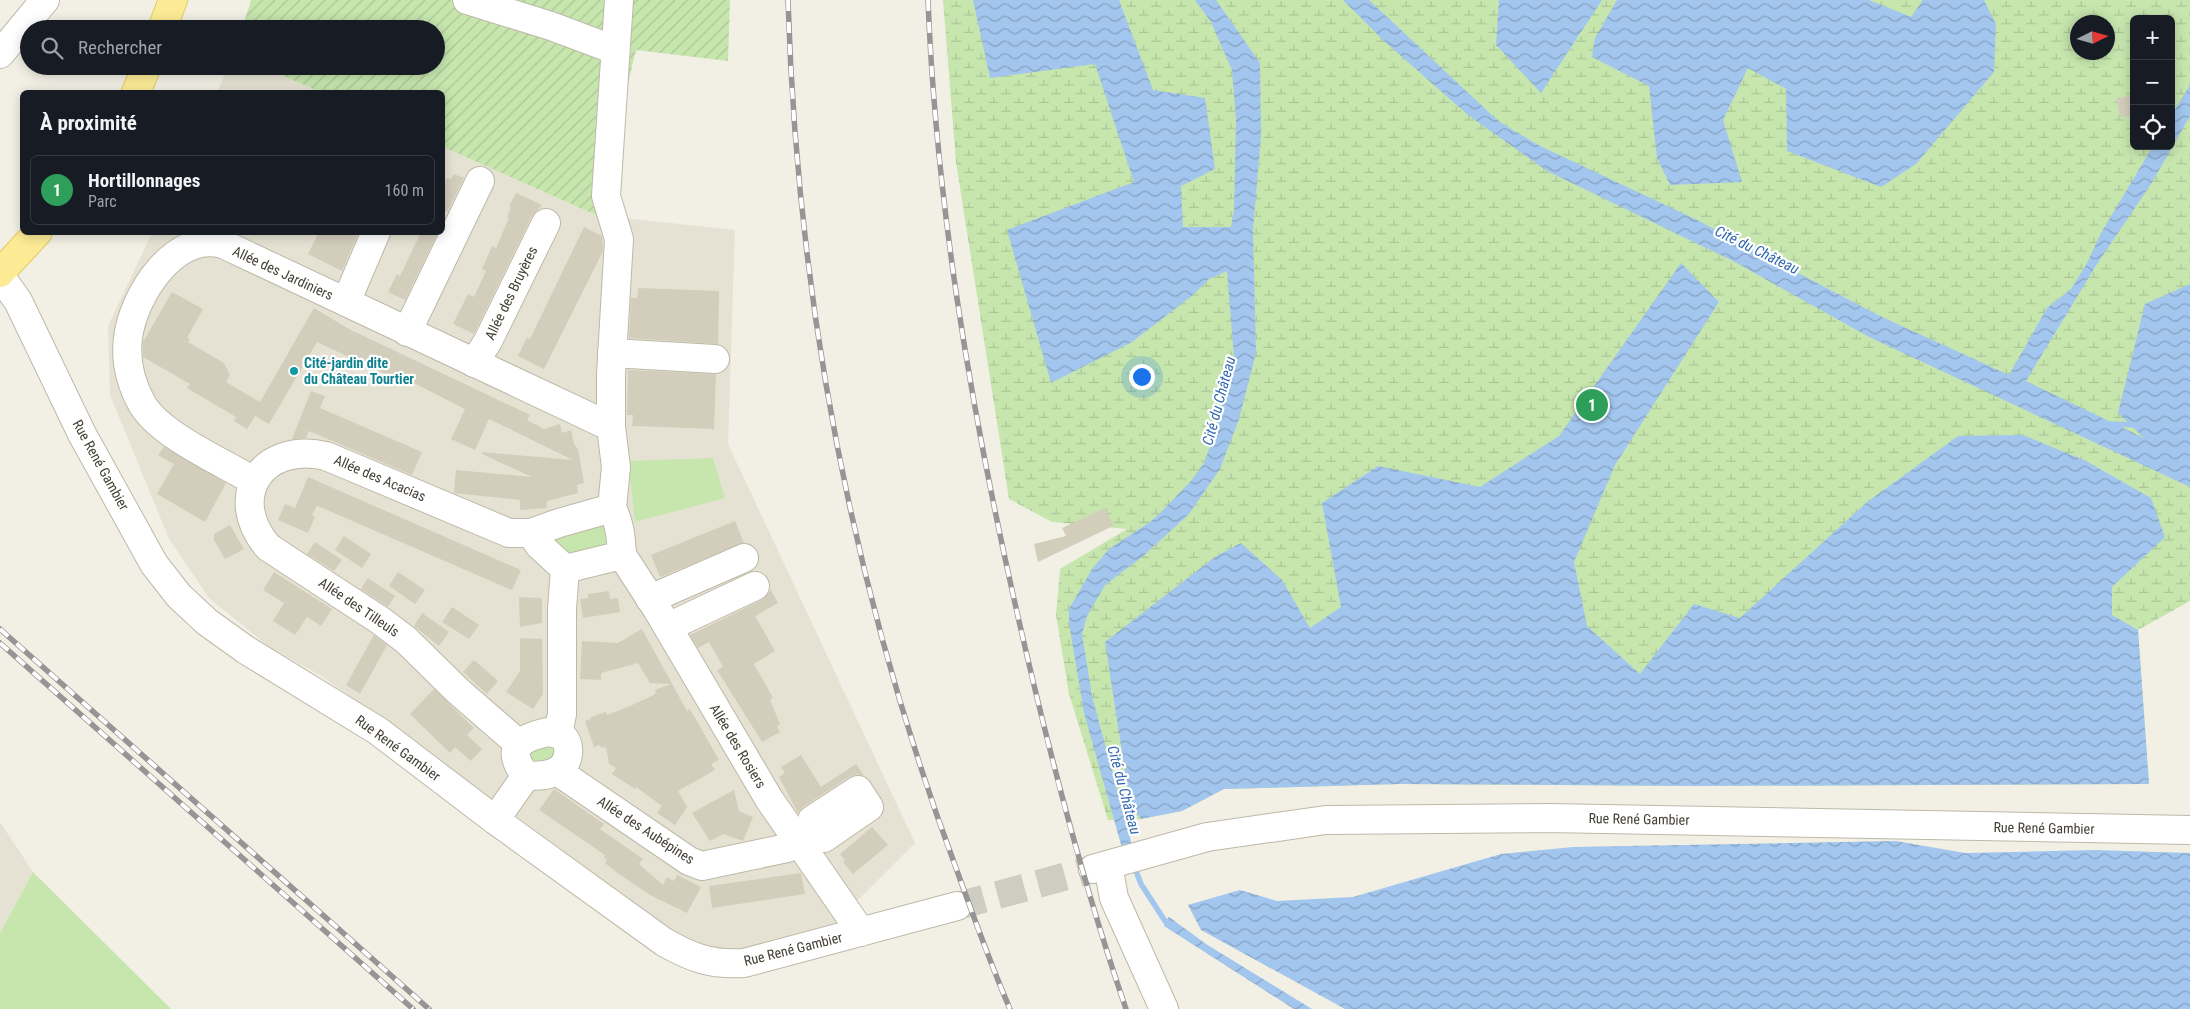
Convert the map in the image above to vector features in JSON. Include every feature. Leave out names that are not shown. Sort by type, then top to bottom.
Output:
[{"type":"main road","points":[[165,20],[173,0]]},
{"type":"main road","points":[[137,90],[143,75]]},
{"type":"main road","points":[[0,274],[35,235]]},
{"type":"street","points":[[28,20],[45,0]]},
{"type":"street","points":[[467,0],[551,26],[615,50]]},
{"type":"street","points":[[565,570],[622,555],[621,534],[618,520],[612,508],[616,467],[611,427],[612,353],[619,239],[606,196],[619,0]]},
{"type":"street","points":[[0,54],[20,30]]},
{"type":"street","points":[[407,332],[480,181]]},
{"type":"street","name":"Allée des Bruyères","points":[[474,363],[488,341],[546,223]]},
{"type":"street","points":[[346,302],[375,235]]},
{"type":"street","name":"Allée des Jardiniers","points":[[254,481],[168,431],[154,419],[143,405],[129,371],[127,353],[132,319],[139,301],[158,270],[170,259],[194,244],[213,241],[223,244],[611,427]]},
{"type":"street","name":"Rue René Gambier","points":[[0,274],[18,301],[82,434],[154,564],[179,596],[207,622],[246,650],[378,731],[495,820],[664,942],[691,957],[722,964],[744,963],[957,906]]},
{"type":"street","points":[[612,353],[715,359]]},
{"type":"street","name":"Allée des Acacias","points":[[254,481],[262,469],[288,455],[301,452],[314,453],[326,456],[520,533]]},
{"type":"street","name":"Allée des Tilleuls","points":[[254,481],[249,493],[253,524],[259,537],[268,547],[382,621],[406,640],[458,690],[519,744]]},
{"type":"street","points":[[520,533],[612,508]]},
{"type":"street","points":[[520,533],[539,545],[565,570]]},
{"type":"street","name":"Allée des Rosiers","points":[[622,555],[668,628],[769,799],[805,837],[861,932]]},
{"type":"street","points":[[650,599],[744,558]]},
{"type":"street","points":[[558,734],[562,714],[562,609],[565,570]]},
{"type":"street","points":[[668,628],[755,586]]},
{"type":"street","points":[[548,732],[558,734],[564,738],[568,759],[565,765],[557,771],[539,776],[526,776],[518,765],[516,755],[519,744],[528,736],[548,732]]},
{"type":"street","name":"Allée des Aubépines","points":[[557,771],[689,861],[702,866],[787,848],[805,837]]},
{"type":"street","points":[[495,820],[526,776]]},
{"type":"street","name":"Rue René Gambier","points":[[1164,1009],[1100,867],[1207,837],[1335,820],[1549,818],[2190,830]]},
{"type":"shaded area","points":[[225,75],[281,75],[315,90],[218,90]]},
{"type":"shaded area","points":[[445,148],[596,215],[735,230],[728,444],[915,843],[826,932],[735,955],[679,938],[641,917],[427,751],[323,677],[268,646],[209,598],[169,539],[110,395],[108,326],[151,235],[445,235]]},
{"type":"shaded area","points":[[0,822],[33,872],[0,933]]},
{"type":"green space","points":[[251,0],[730,0],[728,61],[636,50],[596,215],[445,148],[445,90],[315,90],[281,75],[445,75],[445,20],[245,20]]},
{"type":"green space","points":[[943,0],[2190,0],[2190,601],[2138,630],[2149,784],[1694,786],[1399,784],[1224,789],[1182,811],[1141,819],[1108,820],[1069,694],[1056,615],[1060,569],[1127,529],[1052,522],[1009,499],[956,162]]},
{"type":"green space","points":[[713,458],[725,498],[635,522],[628,461]]},
{"type":"green space","points":[[607,521],[608,548],[564,557],[547,536]]},
{"type":"green space","points":[[557,745],[558,760],[532,769],[525,746]]},
{"type":"green space","points":[[33,872],[171,1009],[0,1009],[0,933]]},
{"type":"water","points":[[973,0],[1119,0],[1153,90],[1205,98],[1215,169],[1181,186],[1183,227],[1231,227],[1234,210],[1236,120],[1232,70],[1211,22],[1195,0],[1216,0],[1260,63],[1261,136],[1253,230],[1256,353],[1239,419],[1220,469],[1189,514],[1142,557],[1105,585],[1087,616],[1082,634],[1092,696],[1132,845],[1122,848],[1084,713],[1069,623],[1069,609],[1092,569],[1109,549],[1150,522],[1191,481],[1204,463],[1214,435],[1234,357],[1227,271],[1209,279],[1193,295],[1132,342],[1051,383],[1007,230],[1134,182],[1095,64],[990,78]]},
{"type":"water","points":[[1343,0],[1369,0],[1496,119],[1540,146],[1697,220],[1882,317],[2009,375],[2047,308],[2071,289],[2087,263],[2101,233],[2151,150],[2170,150],[2151,184],[2097,264],[2026,381],[2144,438],[2118,413],[2145,304],[2190,284],[2190,487],[1869,337],[1735,262],[1547,171],[1468,115],[1384,41]]},
{"type":"water","points":[[1499,0],[1602,0],[1541,93],[1496,45]]},
{"type":"water","points":[[1617,0],[1869,0],[1911,17],[1923,0],[1984,0],[1996,24],[1994,72],[1916,164],[1881,187],[1787,151],[1786,89],[1748,68],[1723,120],[1742,182],[1670,185],[1657,158],[1649,86],[1592,57],[1595,38]]},
{"type":"water","points":[[2190,85],[2190,116],[2175,142],[2175,109]]},
{"type":"water","points":[[1681,263],[1719,302],[1615,465],[1574,562],[1587,626],[1640,674],[1694,604],[1740,618],[1866,503],[1958,436],[2023,435],[2086,461],[2151,498],[2165,537],[2112,587],[2112,615],[2138,630],[2149,784],[1694,786],[1399,784],[1224,789],[1182,811],[1141,819],[1130,804],[1105,642],[1215,557],[1241,543],[1282,580],[1310,628],[1341,607],[1322,503],[1378,466],[1480,487],[1559,436]]},
{"type":"water","points":[[1896,841],[1965,853],[2094,850],[2190,853],[2190,1009],[1345,1009],[1201,930],[1188,905],[1240,890],[1277,901],[1353,897],[1501,854],[1573,847]]},
{"type":"water","points":[[1169,917],[1206,944],[1312,1009],[1294,1009],[1164,926],[1165,921]]},
{"type":"building","points":[[2130,96],[2130,116],[2120,117],[2116,99]]},
{"type":"building","points":[[454,174],[464,178],[447,212],[445,211],[445,182],[447,178],[451,179]]},
{"type":"building","points":[[516,193],[542,205],[532,216],[474,334],[453,324],[468,294],[474,297],[486,271],[482,269],[492,246],[496,248],[509,218],[507,217],[511,207],[509,206]]},
{"type":"building","points":[[584,227],[602,236],[603,251],[544,369],[518,356],[527,337],[530,339]]},
{"type":"building","points":[[318,235],[357,236],[342,271],[308,254]]},
{"type":"building","points":[[420,235],[437,235],[405,300],[388,292],[397,274],[400,276]]},
{"type":"building","points":[[638,288],[719,291],[718,344],[629,338],[631,298],[637,298]]},
{"type":"building","points":[[172,292],[203,309],[187,338],[190,339],[188,342],[224,363],[230,375],[226,382],[260,402],[314,308],[349,329],[530,415],[527,420],[544,429],[560,424],[562,433],[571,430],[574,444],[578,449],[584,483],[577,485],[578,493],[547,501],[547,508],[520,510],[520,500],[454,493],[456,470],[532,477],[482,454],[482,452],[573,460],[489,419],[475,450],[451,439],[465,409],[406,379],[404,383],[317,342],[269,424],[255,416],[247,429],[234,421],[236,417],[187,388],[190,384],[143,357],[143,342]]},
{"type":"building","points":[[628,370],[716,374],[714,429],[632,426],[633,415],[627,415]]},
{"type":"building","points":[[311,391],[325,396],[320,408],[422,452],[412,475],[309,431],[306,438],[292,439]]},
{"type":"building","points":[[164,447],[226,483],[205,522],[157,494],[174,464],[158,455]]},
{"type":"building","points":[[308,477],[521,570],[512,590],[317,506],[312,515],[315,517],[308,533],[278,520],[285,504],[295,508]]},
{"type":"building","points":[[1105,508],[1113,526],[1038,562],[1034,544],[1066,536],[1062,528]]},
{"type":"building","points":[[735,521],[744,543],[660,577],[651,555]]},
{"type":"building","points":[[230,525],[244,549],[225,559],[214,540],[214,534]]},
{"type":"building","points":[[344,536],[371,554],[362,568],[335,550]]},
{"type":"building","points":[[315,542],[342,560],[334,571],[307,554]]},
{"type":"building","points":[[274,572],[332,609],[321,626],[307,617],[295,635],[273,621],[284,603],[263,590]]},
{"type":"building","points":[[398,572],[425,590],[415,604],[389,586]]},
{"type":"building","points":[[368,578],[395,596],[388,607],[361,589]]},
{"type":"building","points":[[771,590],[778,603],[755,616],[775,651],[754,664],[773,698],[770,700],[780,724],[777,726],[780,732],[762,742],[717,670],[723,667],[709,642],[698,648],[690,635],[762,600]]},
{"type":"building","points":[[609,591],[610,599],[618,598],[620,612],[583,618],[580,599],[588,598],[588,594]]},
{"type":"building","points":[[519,597],[542,598],[542,623],[520,627]]},
{"type":"building","points":[[452,607],[479,625],[469,639],[442,622]]},
{"type":"building","points":[[422,613],[449,632],[439,646],[414,626]]},
{"type":"building","points":[[642,629],[687,711],[690,709],[719,760],[711,764],[715,770],[678,791],[687,807],[675,825],[657,813],[662,806],[636,787],[635,789],[612,774],[616,768],[609,764],[606,747],[601,748],[600,745],[594,747],[585,721],[606,712],[607,715],[630,706],[654,695],[655,690],[671,684],[650,683],[638,663],[601,673],[601,680],[580,679],[582,641],[618,643]]},
{"type":"building","points":[[374,635],[387,645],[360,694],[346,685]]},
{"type":"building","points":[[520,638],[542,639],[543,694],[533,709],[506,692],[520,671]]},
{"type":"building","points":[[474,660],[498,681],[487,694],[463,672]]},
{"type":"building","points":[[434,689],[474,728],[467,735],[482,749],[471,761],[455,747],[450,753],[410,714]]},
{"type":"building","points":[[801,755],[821,787],[856,764],[864,776],[857,774],[849,777],[803,807],[798,813],[779,777],[785,773],[781,767]]},
{"type":"building","points":[[554,789],[604,824],[600,829],[643,859],[639,864],[663,885],[667,877],[674,881],[677,875],[701,887],[687,913],[650,895],[616,872],[605,863],[607,860],[604,857],[605,855],[539,810]]},
{"type":"building","points":[[734,790],[739,811],[753,817],[743,841],[723,834],[710,841],[692,813]]},
{"type":"building","points":[[872,827],[888,845],[853,874],[843,862],[845,860],[840,854]]},
{"type":"building","points":[[801,873],[805,894],[712,908],[709,886]]},
{"type":"waterway","name":"Cité du Château","points":[[2107,424],[2138,425]]},
{"type":"waterway","name":"Cité du Château","points":[[1134,866],[1141,884],[1170,926]]},
{"type":"tunnel","points":[[957,906],[1093,869]]},
{"type":"railway","points":[[788,0],[803,222],[818,332],[836,441],[860,549],[887,656],[919,763],[975,921],[1010,1009]]},
{"type":"railway","points":[[928,0],[932,76],[947,227],[957,302],[983,451],[1014,599],[1051,754],[1093,908],[1126,1009]]},
{"type":"railway","points":[[0,629],[429,1009]]},
{"type":"railway","points":[[0,643],[413,1009]]},
{"type":"place","name":"Cité-jardin dite du Château Tourtier","points":[[294,371]]},
{"type":"place","name":"Hortillonnages","points":[[1592,405]]}]
